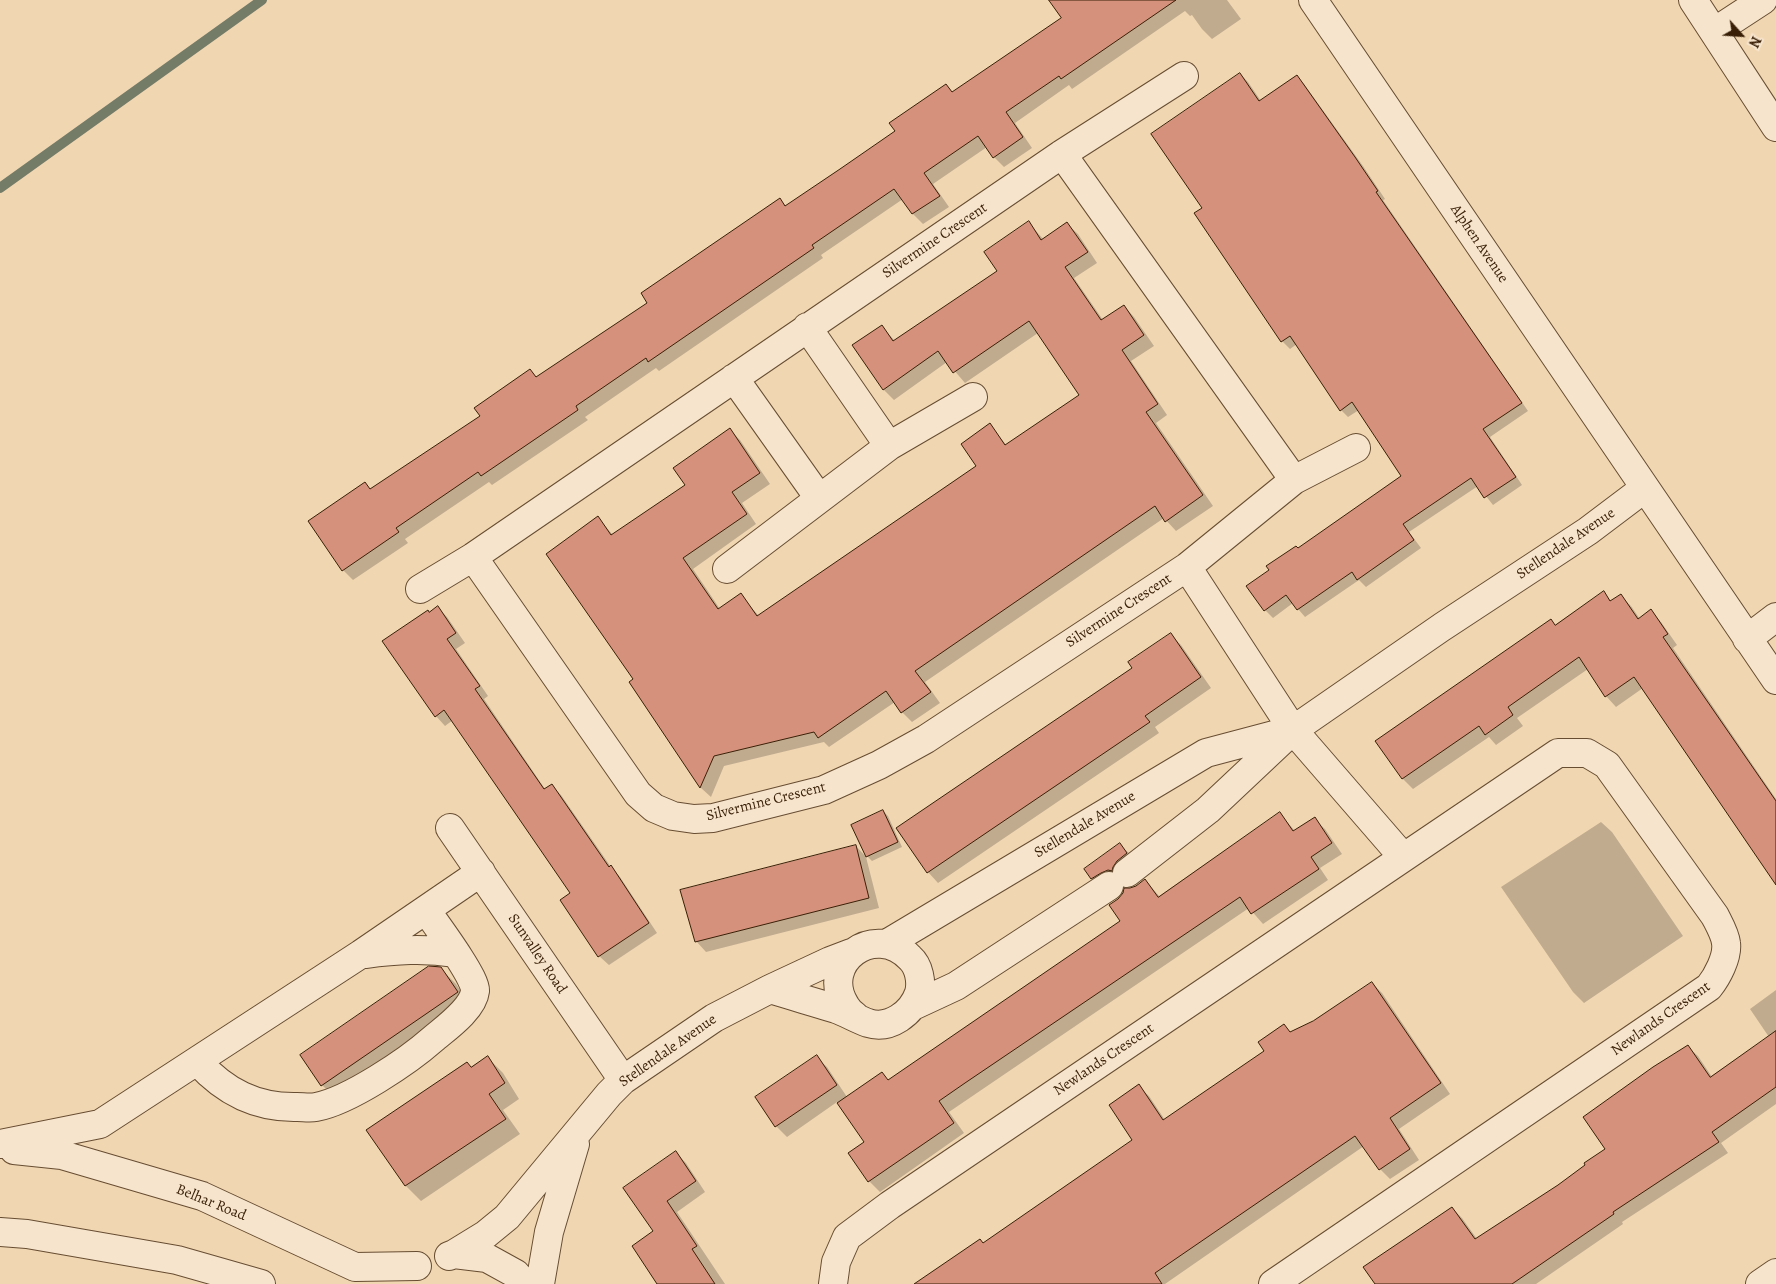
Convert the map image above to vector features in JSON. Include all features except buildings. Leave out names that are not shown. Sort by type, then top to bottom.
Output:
[{"type":"street","name":"Alphen Avenue","points":[[1313,0],[1645,488]]},
{"type":"street","points":[[1693,0],[1776,127]]},
{"type":"street","points":[[1714,32],[1763,0]]},
{"type":"street","name":"Silvermine Crescent","points":[[420,589],[473,557],[1062,154],[1184,76]]},
{"type":"street","points":[[1062,154],[1294,480]]},
{"type":"street","points":[[807,327],[889,446]]},
{"type":"street","points":[[734,378],[818,498]]},
{"type":"street","points":[[727,569],[818,498],[889,446],[973,397]]},
{"type":"street","name":"Silvermine Crescent","points":[[473,557],[638,794],[654,808],[673,816],[694,819],[713,818],[824,790],[880,766],[926,739],[1187,567],[1294,480],[1356,448]]},
{"type":"street","points":[[1645,488],[1776,680]]},
{"type":"street","name":"Stellendale Avenue","points":[[913,1006],[956,986],[1118,879],[1208,810],[1293,730],[1442,627],[1588,531],[1645,488]]},
{"type":"street","name":"Silvermine Crescent","points":[[1187,567],[1293,730]]},
{"type":"street","points":[[1747,639],[1776,617]]},
{"type":"street","points":[[1293,730],[1404,857]]},
{"type":"street","name":"Stellendale Avenue","points":[[888,943],[1206,753],[1293,730]]},
{"type":"street","name":"Newlands Crescent","points":[[834,1284],[836,1262],[847,1238],[890,1205],[1558,753],[1587,753],[1607,765],[1716,916],[1726,943],[1722,965],[1716,978],[1709,987],[1274,1284]]},
{"type":"street","name":"Sunvalley Road","points":[[450,828],[623,1080]]},
{"type":"street","points":[[0,1144],[100,1124],[198,1062],[481,872]]},
{"type":"street","points":[[198,1062],[212,1078],[247,1099],[283,1108],[316,1107],[348,1096],[416,1054],[460,1016],[473,998],[476,990],[455,953],[426,910]]},
{"type":"street","points":[[770,989],[855,1016],[869,1023],[886,1024],[901,1018],[913,1006],[920,992],[920,976],[913,961],[902,949],[888,943],[868,944],[851,953],[843,965],[838,979],[839,993],[845,1006],[855,1016]]},
{"type":"street","points":[[361,954],[428,949],[455,953]]},
{"type":"street","name":"Stellendale Avenue","points":[[454,1254],[485,1235],[506,1217],[609,1094],[623,1080],[714,1018],[770,989],[851,953]]},
{"type":"street","name":"Stellendale Avenue","points":[[540,1284],[553,1216],[580,1130]]},
{"type":"street","name":"Belhar Road","points":[[0,1149],[62,1155],[202,1196],[355,1267],[408,1275],[454,1254]]},
{"type":"street","points":[[0,1232],[27,1234],[177,1260],[261,1284]]},
{"type":"street","points":[[454,1254],[487,1258],[516,1274],[524,1284]]},
{"type":"street","points":[[1760,1284],[1776,1273]]},
{"type":"waterway","points":[[0,188],[262,0]]}]
